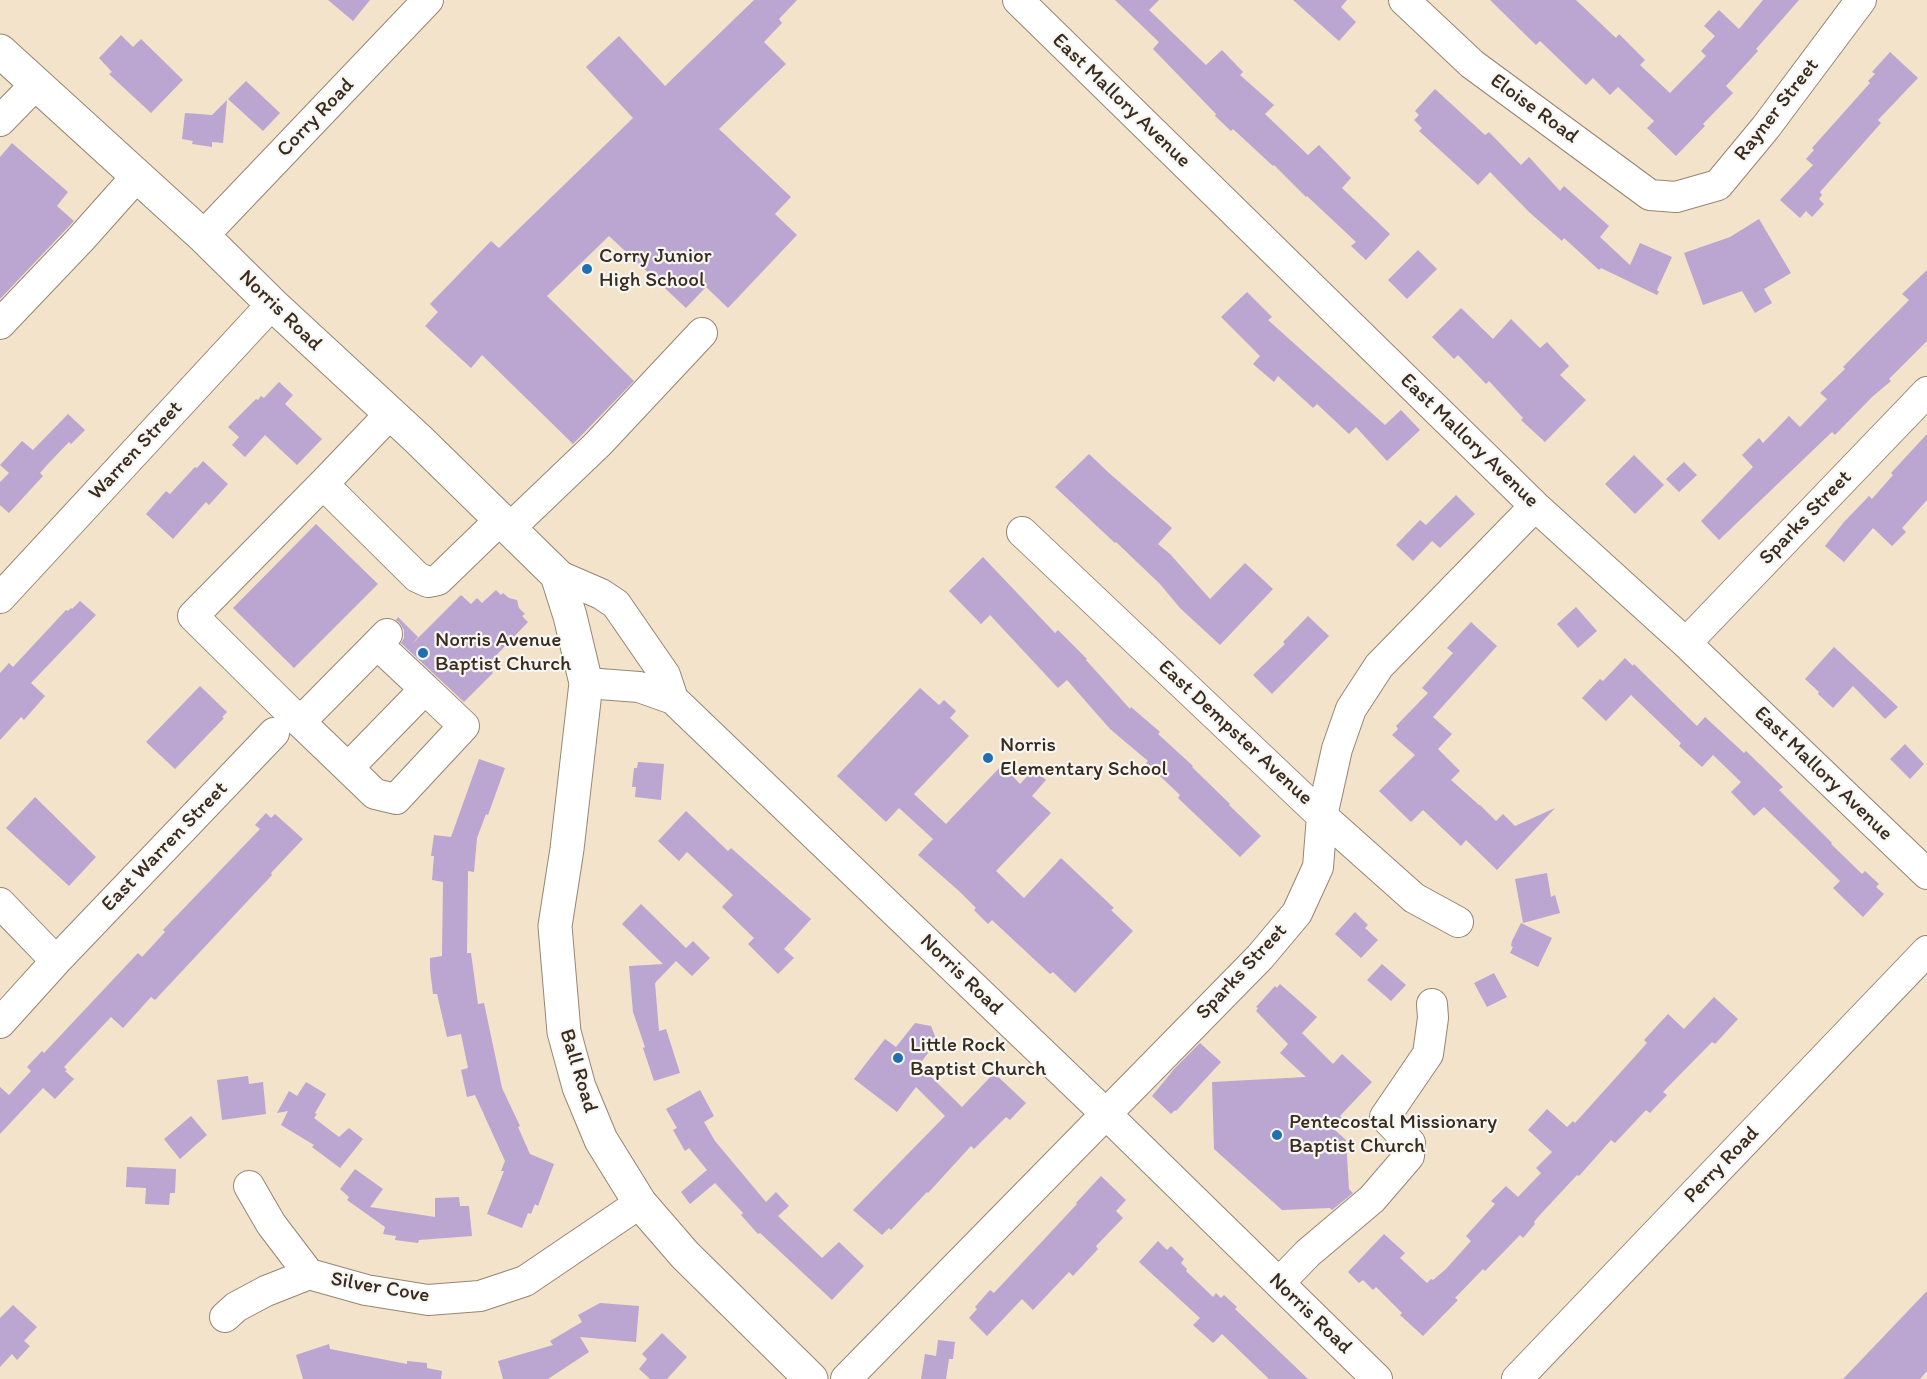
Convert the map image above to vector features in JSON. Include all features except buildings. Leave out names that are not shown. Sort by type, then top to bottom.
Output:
[{"type":"main road","name":"Norris Road","points":[[0,51],[203,236],[557,575],[570,616],[586,683]]},
{"type":"main road","name":"Ball Road","points":[[586,683],[567,849],[555,926],[564,1032],[579,1087],[601,1140],[640,1203],[685,1256],[811,1379]]},
{"type":"street","name":"Corry Road","points":[[203,236],[428,0]]},
{"type":"street","name":"East Mallory Avenue","points":[[1018,0],[1536,506],[1686,643],[1927,874]]},
{"type":"street","name":"Eloise Road","points":[[1404,0],[1472,64],[1650,195],[1676,197]]},
{"type":"street","name":"Rayner Street","points":[[1676,197],[1718,185],[1766,127],[1861,0]]},
{"type":"street","points":[[0,121],[36,84]]},
{"type":"street","points":[[0,324],[137,176]]},
{"type":"street","name":"Warren Street","points":[[0,598],[272,304]]},
{"type":"street","points":[[323,484],[417,577],[428,582],[438,580],[598,444],[702,333]]},
{"type":"street","name":"Sparks Street","points":[[1686,643],[1927,392]]},
{"type":"street","points":[[348,768],[424,689],[464,726],[396,799],[375,794],[348,768],[287,727],[193,616],[390,414]]},
{"type":"street","name":"Sparks Street","points":[[846,1379],[1260,957],[1297,913],[1318,867],[1322,816],[1337,749],[1351,709],[1379,666],[1536,506]]},
{"type":"street","name":"East Dempster Avenue","points":[[1022,532],[1322,816],[1414,898],[1458,922]]},
{"type":"street","name":"Norris Road","points":[[557,575],[601,594],[616,604],[665,675],[673,699]]},
{"type":"street","name":"East Warren Street","points":[[56,961],[287,727],[382,639],[424,689]]},
{"type":"street","name":"Norris Road","points":[[586,683],[639,687],[673,699],[1106,1114],[1377,1379]]},
{"type":"street","points":[[0,903],[56,961],[0,1023]]},
{"type":"street","name":"Perry Road","points":[[1517,1379],[1927,951]]},
{"type":"street","points":[[1279,1283],[1308,1253],[1371,1199],[1409,1156],[1410,1143],[1385,1117],[1428,1054],[1433,1018],[1432,1004]]},
{"type":"street","name":"Silver Cove","points":[[249,1186],[271,1224],[309,1274],[366,1290],[428,1300],[480,1296],[525,1281],[640,1203]]},
{"type":"street","points":[[225,1317],[236,1307],[266,1291],[309,1274]]},
{"type":"place","name":"Corry Junior High School","points":[[587,269]]},
{"type":"place","name":"Norris Avenue Baptist Church","points":[[423,653]]},
{"type":"place","name":"Norris Elementary School","points":[[988,758]]},
{"type":"place","name":"Little Rock Baptist Church","points":[[898,1058]]},
{"type":"place","name":"Pentecostal Missionary Baptist Church","points":[[1277,1135]]}]
